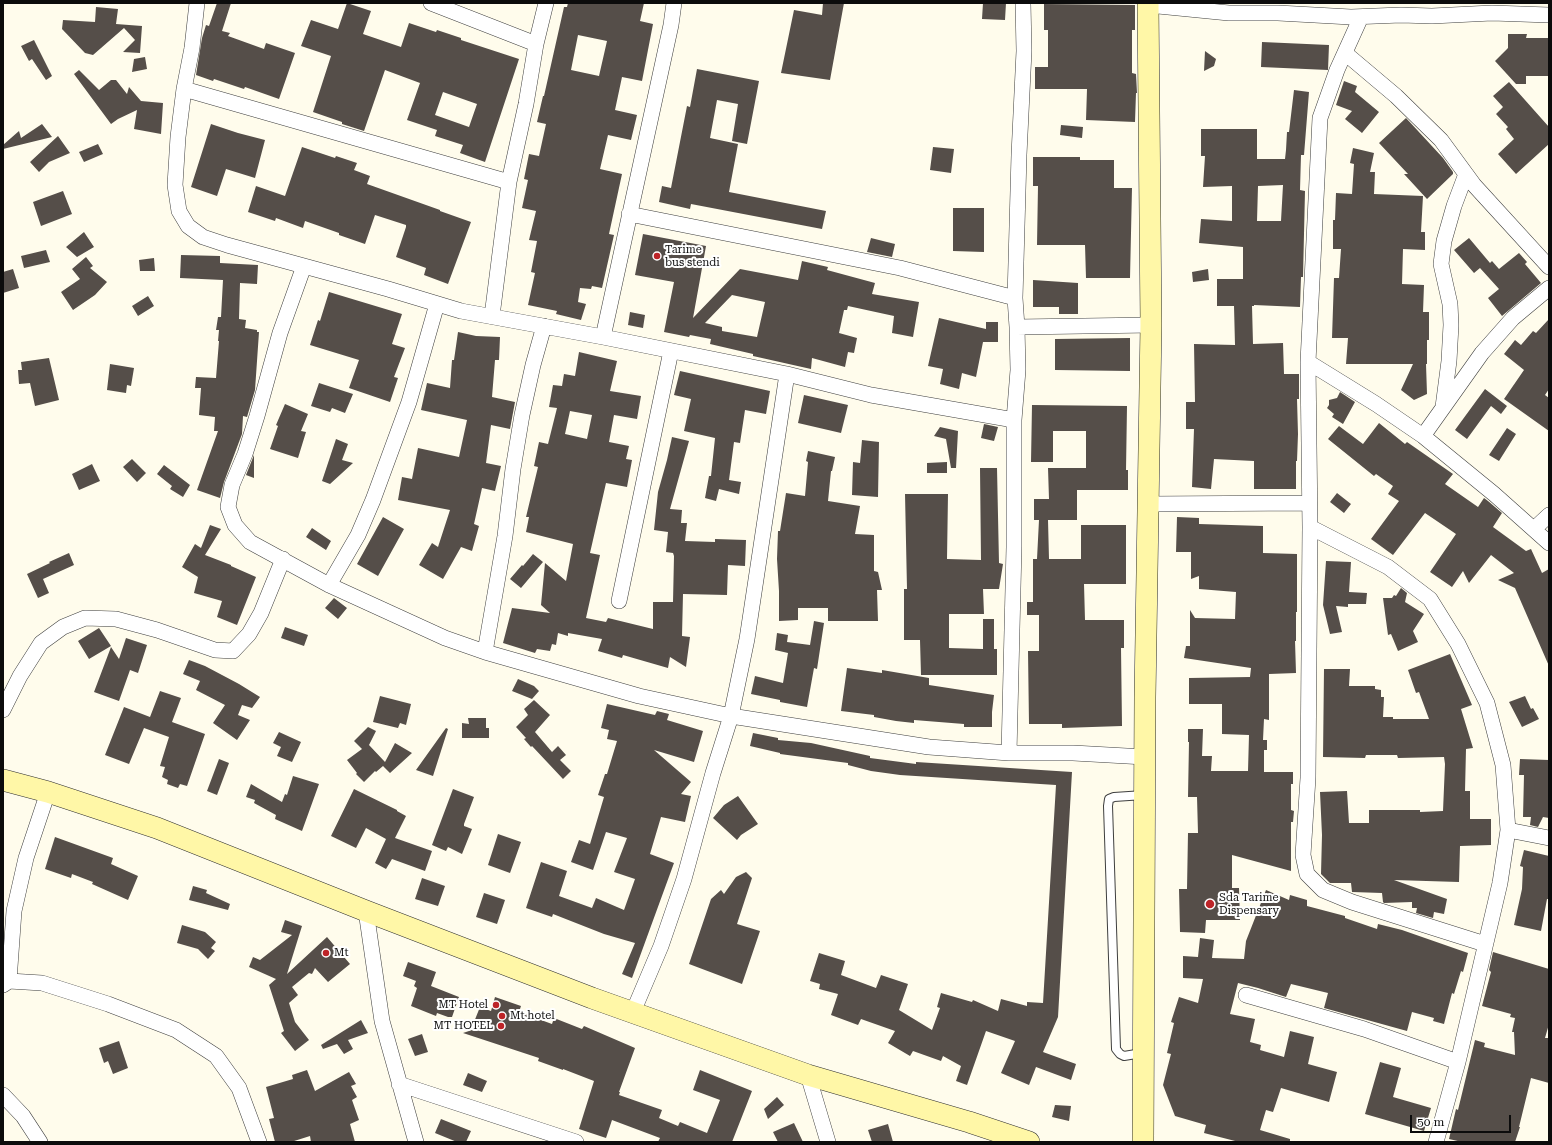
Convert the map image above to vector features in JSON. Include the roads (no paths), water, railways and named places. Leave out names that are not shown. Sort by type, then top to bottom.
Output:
[{"type":"main road","points":[[1143,1142],[1142,1053],[1147,504],[1151,324],[1148,4]]},
{"type":"main road","points":[[3,780],[48,792],[157,828],[366,911],[633,1012],[808,1075],[969,1122],[1029,1142]]},
{"type":"street","points":[[197,3],[192,48],[184,89],[178,137],[175,185],[179,211],[188,226],[203,237],[461,311],[603,337],[787,374],[871,395],[1014,420]]},
{"type":"street","points":[[431,3],[536,44]]},
{"type":"street","points":[[492,316],[509,182],[526,104],[536,44],[546,3]]},
{"type":"street","points":[[603,337],[670,32],[674,3]]},
{"type":"street","points":[[1009,753],[1014,547],[1014,420],[1018,370],[1015,298],[1018,163],[1024,51],[1023,3]]},
{"type":"street","points":[[1148,4],[1229,12],[1361,17],[1401,15],[1432,16],[1492,8],[1549,15]]},
{"type":"street","points":[[1361,17],[1337,70],[1320,118],[1308,362],[1310,527],[1308,778],[1303,855],[1307,874],[1323,890],[1352,902],[1485,944]]},
{"type":"street","points":[[1345,53],[1396,96],[1441,140],[1474,185],[1549,267]]},
{"type":"street","points":[[184,89],[509,182]]},
{"type":"street","points":[[1443,407],[1449,361],[1451,325],[1450,304],[1441,264],[1444,241],[1454,206],[1466,174]]},
{"type":"street","points":[[629,214],[900,268],[1015,298]]},
{"type":"street","points":[[304,266],[280,333],[247,448],[232,484],[228,507],[235,524],[250,542],[329,585],[445,638],[485,652],[638,696],[731,716],[929,747],[1009,753],[1073,753],[1145,757]]},
{"type":"street","points":[[1423,436],[1482,353],[1513,318],[1549,288]]},
{"type":"street","points":[[329,585],[358,535],[373,500],[409,402],[437,304]]},
{"type":"street","points":[[1017,327],[1151,324]]},
{"type":"street","points":[[485,652],[505,536],[513,469],[522,415],[544,326]]},
{"type":"street","points":[[619,601],[671,351]]},
{"type":"street","points":[[1308,362],[1376,404],[1423,436],[1549,543]]},
{"type":"street","points":[[633,1012],[661,946],[684,879],[731,716],[747,639],[787,374]]},
{"type":"street","points":[[1147,504],[1309,503]]},
{"type":"street","points":[[1534,529],[1549,514]]},
{"type":"street","points":[[1310,527],[1388,567],[1430,599],[1458,644],[1487,704],[1503,766],[1508,830],[1500,883],[1458,1062],[1436,1142]]},
{"type":"street","points":[[3,710],[20,676],[41,643],[64,627],[85,618],[116,619],[157,630],[215,650],[233,650],[249,634],[261,612],[283,559]]},
{"type":"street","points":[[48,792],[26,858],[14,911],[6,983],[42,984],[108,1004],[176,1030],[216,1056],[239,1088],[258,1142]]},
{"type":"street","points":[[1508,830],[1549,838]]},
{"type":"street","points":[[366,911],[382,1021],[416,1142]]},
{"type":"street","points":[[1246,995],[1371,1032],[1458,1062]]},
{"type":"street","points":[[808,1075],[828,1142]]},
{"type":"street","points":[[399,1084],[576,1142]]},
{"type":"street","points":[[3,1095],[23,1116],[40,1142]]},
{"type":"lane","points":[[1142,1053],[1124,1056],[1116,1049],[1108,806],[1109,799],[1114,797],[1145,795]]},
{"type":"place","name":"Tarime bus stendi","points":[[657,256]]},
{"type":"place","name":"Sda Tarime Dispensary","points":[[1210,904]]},
{"type":"place","name":"Mt","points":[[326,953]]},
{"type":"place","name":"MT Hotel","points":[[496,1005]]},
{"type":"place","name":"Mt hotel","points":[[502,1016]]},
{"type":"place","name":"MT HOTEL","points":[[501,1026]]}]
